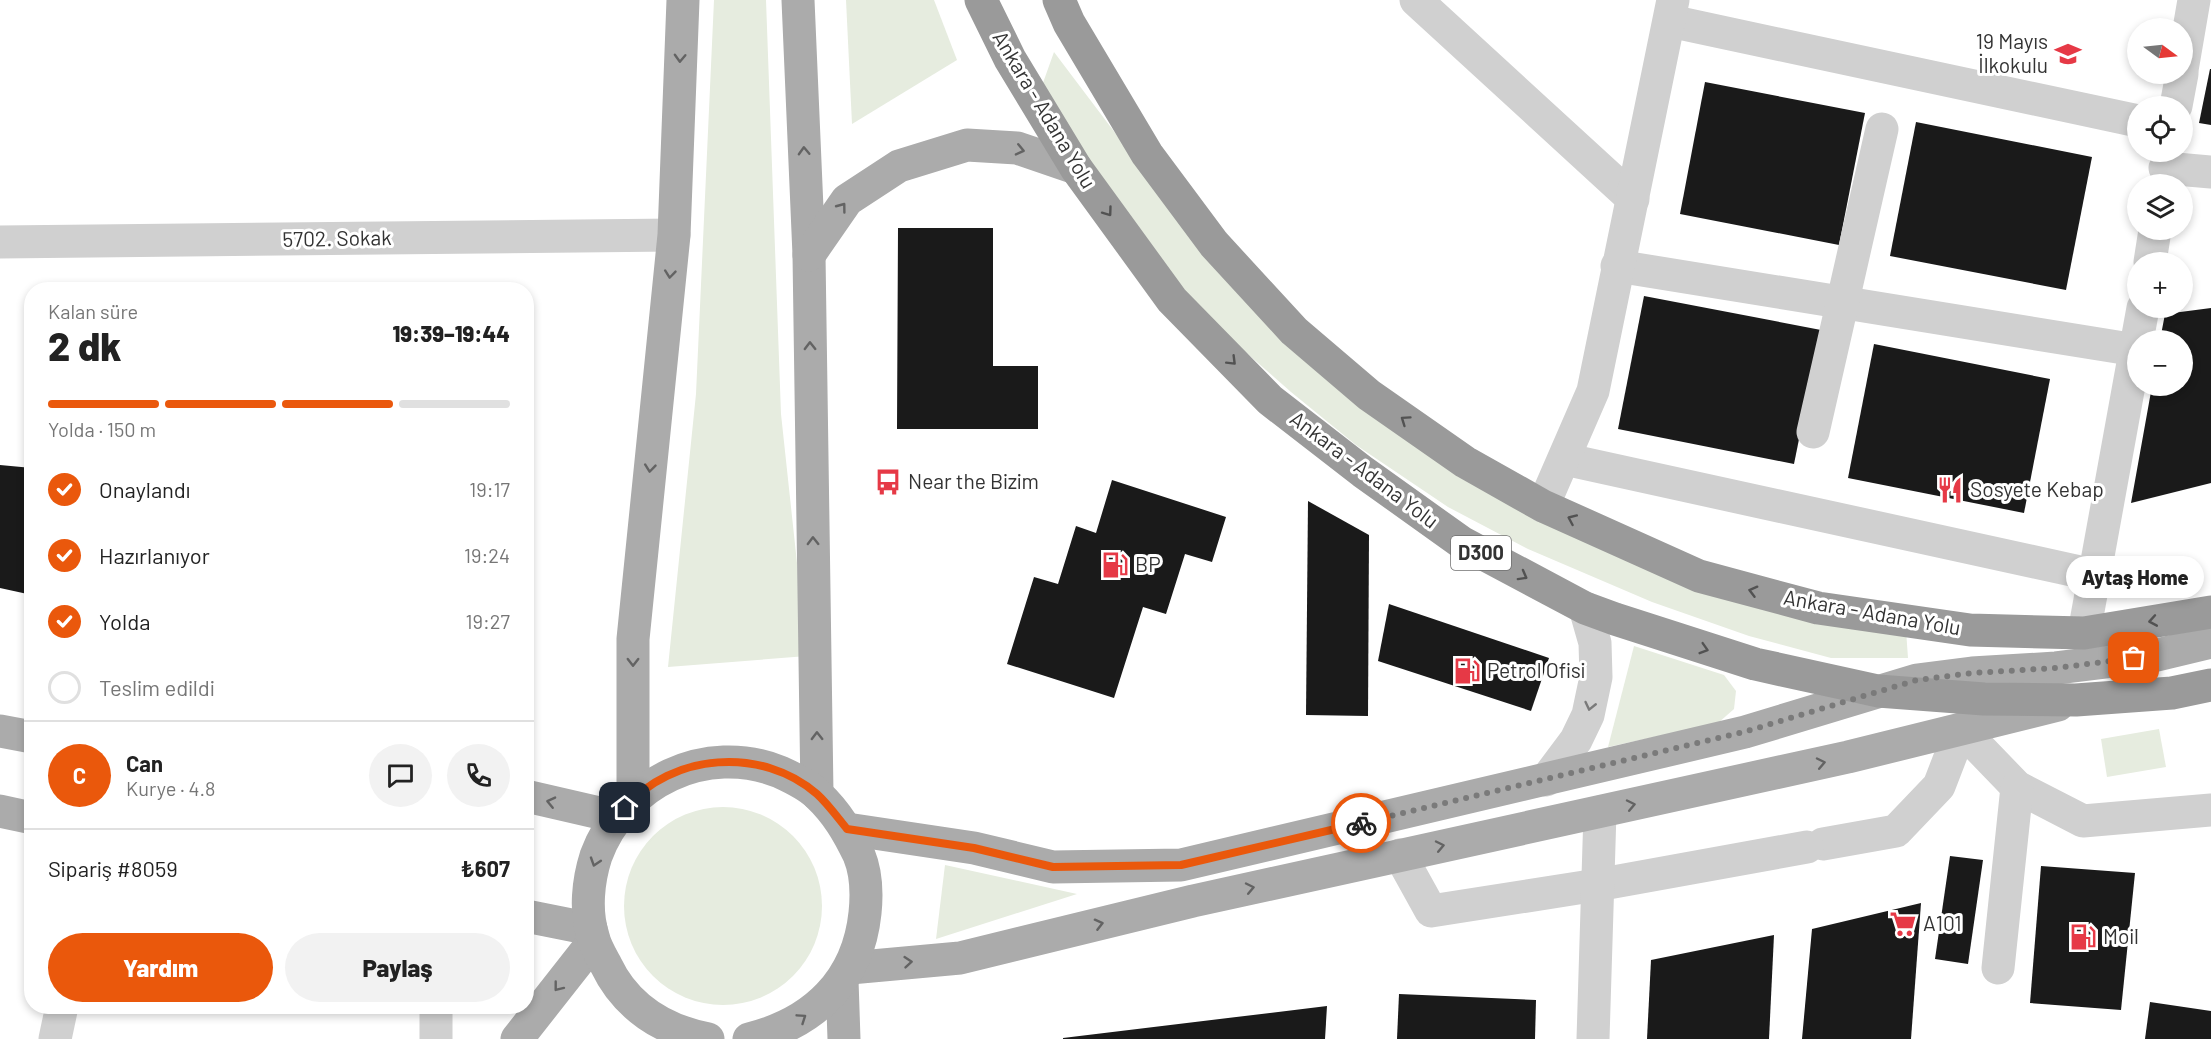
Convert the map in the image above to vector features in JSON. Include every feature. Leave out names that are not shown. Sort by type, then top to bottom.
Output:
[{"type":"highway","name":"Ankara - Adana Yolu","points":[[981,0],[1010,59],[1076,168],[1172,300],[1270,400],[1363,472],[1461,542],[1585,608],[1755,664],[1878,692],[1984,699],[2076,700],[2172,693],[2211,685]]},
{"type":"highway","name":"Ankara - Adana Yolu","points":[[1059,0],[1069,23],[1147,154],[1214,244],[1294,331],[1369,395],[1465,462],[1543,506],[1699,576],[1818,608],[1970,630],[2084,633],[2211,612]]},
{"type":"main road","points":[[625,808],[633,639],[674,235],[683,0]]},
{"type":"main road","points":[[798,0],[809,255],[818,794]]},
{"type":"main road","points":[[809,255],[847,200],[899,166],[967,145],[1017,148],[1076,168]]},
{"type":"main road","points":[[847,829],[974,848],[1053,867],[1181,865],[1744,732],[1917,680],[1972,673],[2056,668],[2153,656],[2211,642]]},
{"type":"main road","points":[[846,974],[960,958],[1193,901],[1848,757],[2076,700]]},
{"type":"main road","points":[[0,731],[24,736]]},
{"type":"main road","points":[[708,1039],[685,1034],[650,1031],[634,1005],[614,983],[592,935],[588,900],[591,870],[601,842],[625,808],[656,781],[682,769],[710,762],[739,762],[767,767],[794,778],[818,794],[847,829],[862,862],[867,898],[863,934],[846,974],[823,1003],[800,1020],[773,1033],[749,1039]]},
{"type":"main road","points":[[534,797],[625,808]]},
{"type":"main road","points":[[0,812],[24,816]]},
{"type":"main road","points":[[534,918],[592,935]]},
{"type":"main road","points":[[518,1039],[592,935]]},
{"type":"main road","points":[[844,1039],[846,974]]},
{"type":"street","points":[[1416,0],[1633,199]]},
{"type":"street","points":[[2191,18],[2194,0]]},
{"type":"street","points":[[1543,506],[1593,391],[1617,266],[1672,10],[2127,119]]},
{"type":"street","points":[[1813,432],[1882,129]]},
{"type":"street","points":[[2165,168],[2211,172]]},
{"type":"street","name":"5702. Sokak","points":[[0,242],[674,235]]},
{"type":"street","points":[[1617,266],[2127,349]]},
{"type":"street","points":[[2084,633],[2127,396]]},
{"type":"street","points":[[1564,459],[2094,575]]},
{"type":"street","points":[[1546,780],[1576,740],[1588,715],[1596,677],[1595,643],[1585,608]]},
{"type":"street","points":[[1400,855],[1431,911],[1597,885],[1896,831],[1939,786],[1961,729],[2017,787],[2083,821],[2211,810]]},
{"type":"street","points":[[1998,968],[2017,787]]},
{"type":"street","points":[[1593,1039],[1600,812]]},
{"type":"street","points":[[55,1039],[60,1014]]},
{"type":"street","points":[[436,1014],[436,1039]]},
{"type":"shaded area","points":[[714,0],[766,0],[781,414],[807,656],[668,667],[696,394]]},
{"type":"shaded area","points":[[846,0],[934,0],[957,60],[852,124]]},
{"type":"shaded area","points":[[1054,52],[1159,191],[1485,488],[1906,630],[1908,658],[1831,658],[1749,636],[1652,602],[1528,549],[1448,507],[1356,445],[1291,392],[1186,300],[1039,94]]},
{"type":"shaded area","points":[[1634,646],[1724,675],[1736,691],[1734,709],[1718,723],[1608,747]]},
{"type":"shaded area","points":[[2159,729],[2166,767],[2107,777],[2101,739]]},
{"type":"shaded area","points":[[723,807],[742,809],[761,815],[778,824],[793,836],[805,851],[814,868],[820,887],[822,906],[820,925],[814,944],[805,961],[793,976],[778,988],[761,997],[742,1003],[723,1005],[704,1003],[685,997],[668,988],[653,976],[641,961],[632,944],[626,925],[624,906],[626,887],[632,868],[641,851],[653,836],[668,824],[685,815],[704,809]]},
{"type":"shaded area","points":[[945,865],[1077,894],[936,939]]},
{"type":"building","points":[[2211,69],[2211,125],[2199,123]]},
{"type":"building","points":[[1705,82],[1865,113],[1839,245],[1680,214]]},
{"type":"building","points":[[1916,122],[2092,157],[2066,290],[1890,256]]},
{"type":"building","points":[[898,228],[993,228],[993,366],[1038,366],[1038,429],[897,429]]},
{"type":"building","points":[[1644,296],[1821,330],[1794,464],[1618,429]]},
{"type":"building","points":[[2211,308],[2211,483],[2131,503],[2150,396],[2193,396],[2193,330],[2162,330],[2164,318],[2193,318],[2193,310]]},
{"type":"building","points":[[1874,344],[2050,379],[2024,513],[1848,478]]},
{"type":"building","points":[[0,465],[24,467],[24,593],[0,588]]},
{"type":"building","points":[[1112,480],[1226,517],[1212,562],[1185,554],[1166,614],[1143,607],[1114,698],[1007,664],[1034,577],[1058,584],[1076,526],[1096,533]]},
{"type":"building","points":[[1308,501],[1369,535],[1368,716],[1306,715]]},
{"type":"building","points":[[1389,604],[1549,658],[1531,711],[1378,661]]},
{"type":"building","points":[[1950,856],[1983,860],[1968,964],[1935,959]]},
{"type":"building","points":[[2041,866],[2135,873],[2121,1010],[2030,1003]]},
{"type":"building","points":[[1921,903],[1911,1039],[1802,1039],[1812,929]]},
{"type":"building","points":[[1774,935],[1769,1039],[1647,1039],[1651,960]]},
{"type":"building","points":[[1399,994],[1536,1000],[1535,1039],[1397,1039]]},
{"type":"building","points":[[2150,1002],[2211,1011],[2211,1039],[2145,1039]]},
{"type":"building","points":[[1327,1006],[1325,1039],[1063,1039],[1063,1038]]},
{"type":"way so far","points":[[1361,823],[1744,732],[1917,680],[1972,673],[2056,668],[2134,658]]},
{"type":"place","name":"19 Mayıs İlkokulu","points":[[2068,54]]},
{"type":"place","name":"Near the Bizim","points":[[888,482]]},
{"type":"place","name":"Sosyete Kebap","points":[[1950,490]]},
{"type":"place","name":"BP","points":[[1115,565]]},
{"type":"place","name":"Aytaş Home","points":[[2134,658]]},
{"type":"place","name":"Petrol Ofisi","points":[[1467,671]]},
{"type":"place","name":"A101","points":[[1903,924]]},
{"type":"place","name":"Moil","points":[[2083,937]]},
{"type":"route","points":[[625,808],[633,798],[656,781],[682,769],[710,762],[739,762],[767,767],[794,778],[818,794],[847,829],[974,848],[1053,867],[1181,865],[1361,823]]}]
